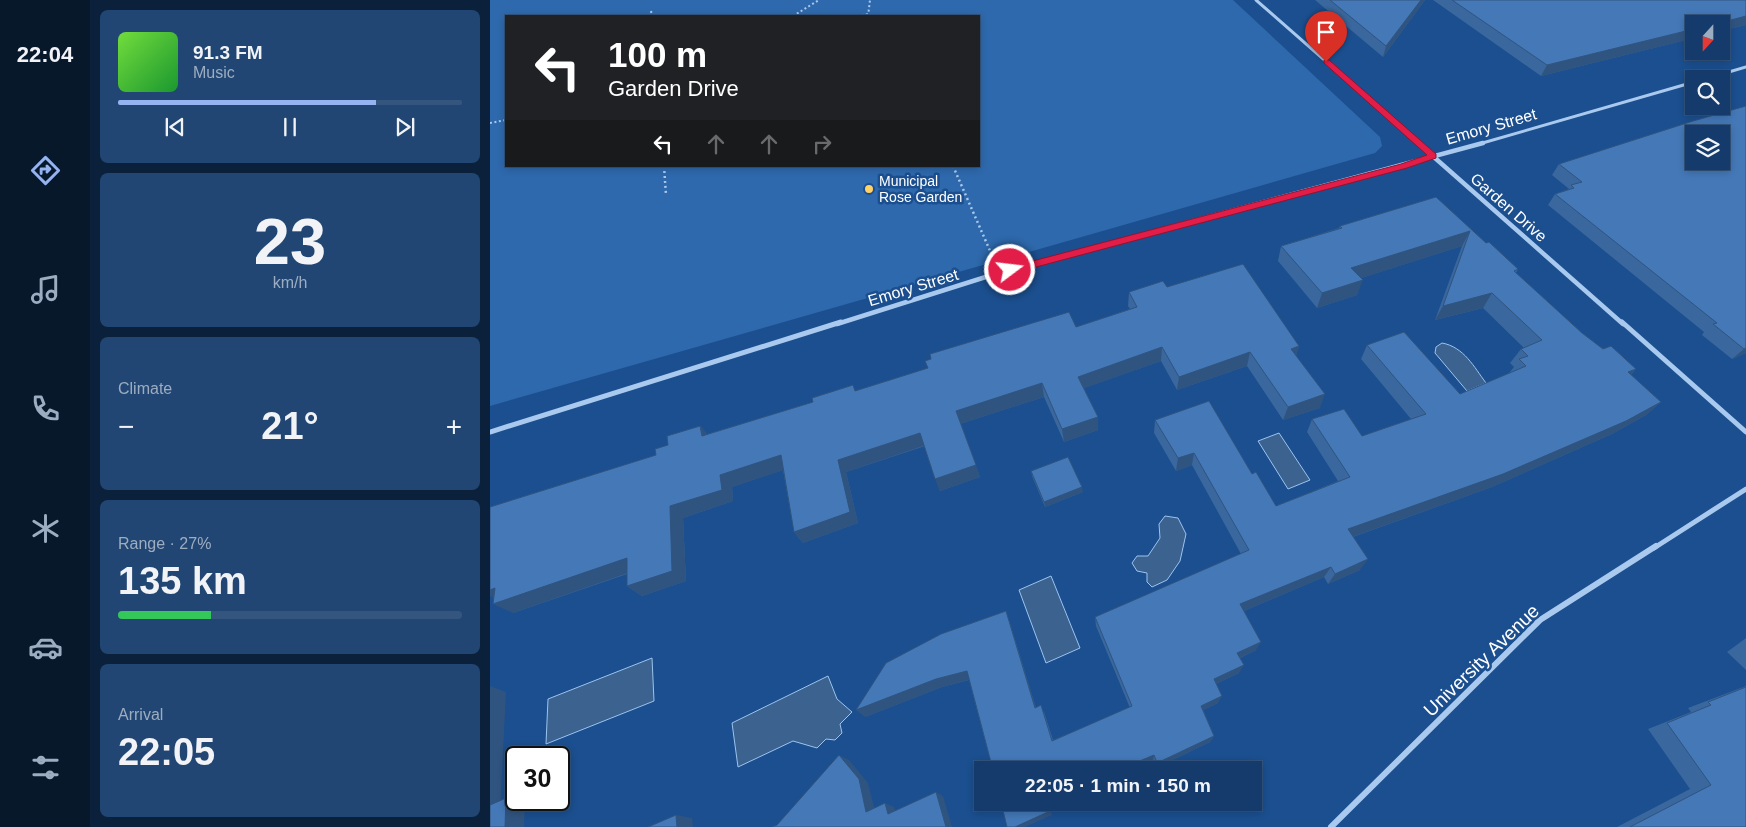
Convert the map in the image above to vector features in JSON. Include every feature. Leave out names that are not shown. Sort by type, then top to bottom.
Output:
[{"type":"street","name":"Garden Drive","points":[[1256,0],[1746,432]]},
{"type":"street","points":[[1730,72],[1746,67]]},
{"type":"street","name":"Emory Street","points":[[490,432],[992,275],[1404,166],[1433,156],[1685,85]]},
{"type":"street","name":"University Avenue","points":[[1331,827],[1540,620],[1746,489]]},
{"type":"path","points":[[795,15],[819,0]]},
{"type":"path","points":[[868,15],[870,0]]},
{"type":"path","points":[[651,10],[652,15]]},
{"type":"path","points":[[490,123],[505,120]]},
{"type":"path","points":[[664,167],[666,195]]},
{"type":"path","points":[[953,167],[992,255]]},
{"type":"shaded area","name":"Municipal Rose Garden","points":[[490,0],[1233,0],[1380,137],[1382,146],[1375,153],[490,406]]},
{"type":"shaded area","points":[[1442,343],[1450,345],[1462,353],[1473,364],[1486,383],[1467,391],[1435,353],[1436,347]]},
{"type":"shaded area","points":[[1279,433],[1310,480],[1288,489],[1258,441]]},
{"type":"shaded area","points":[[1165,516],[1178,518],[1186,534],[1180,561],[1167,580],[1152,587],[1147,582],[1147,573],[1137,571],[1132,563],[1137,556],[1148,556],[1160,538],[1159,524]]},
{"type":"shaded area","points":[[1051,576],[1080,648],[1046,663],[1019,590]]},
{"type":"shaded area","points":[[652,658],[654,701],[546,744],[548,699]]},
{"type":"shaded area","points":[[828,676],[837,699],[852,712],[840,724],[842,733],[835,740],[826,739],[817,748],[793,741],[738,767],[732,723]]},
{"type":"building","points":[[1330,0],[1421,0],[1386,46]]},
{"type":"building","points":[[1452,0],[1746,0],[1746,16],[1730,20],[1730,15],[1685,15],[1685,31],[1547,65]]},
{"type":"building","points":[[1746,106],[1746,348],[1744,349],[1713,324],[1717,323],[1555,194],[1574,188],[1571,185],[1582,182],[1559,164],[1693,121],[1714,115],[1730,115],[1730,111]]},
{"type":"building","points":[[1436,197],[1486,243],[1489,242],[1518,269],[1514,271],[1582,333],[1603,349],[1611,346],[1636,369],[1628,372],[1661,402],[1626,421],[1503,474],[1348,529],[1368,559],[1335,574],[1331,567],[1240,604],[1261,642],[1237,653],[1244,665],[1214,679],[1222,696],[1201,706],[1214,736],[1161,761],[1156,761],[1154,755],[1140,761],[991,761],[967,671],[936,679],[856,710],[886,663],[941,634],[1006,611],[1035,708],[1041,705],[1052,741],[1132,706],[1095,617],[1249,550],[1194,453],[1178,458],[1155,420],[1209,401],[1252,474],[1256,472],[1276,506],[1350,477],[1312,419],[1344,409],[1362,436],[1426,414],[1367,345],[1404,332],[1460,394],[1526,366],[1519,359],[1528,356],[1521,349],[1542,340],[1492,293],[1443,306],[1470,231],[1351,268],[1363,280],[1322,293],[1281,246],[1342,228],[1340,226]]},
{"type":"building","points":[[1243,264],[1299,346],[1291,349],[1325,394],[1288,407],[1250,352],[1179,377],[1162,347],[1078,377],[1098,417],[1062,429],[1042,383],[956,411],[976,465],[935,479],[920,433],[838,460],[850,512],[794,532],[781,455],[720,475],[722,490],[670,506],[672,571],[627,586],[627,558],[493,604],[495,588],[490,590],[490,507],[656,455],[655,449],[668,445],[667,436],[700,426],[702,436],[813,402],[812,398],[853,385],[855,391],[928,368],[925,361],[931,359],[930,354],[1069,312],[1076,327],[1137,307],[1129,292],[1163,281],[1167,287]]},
{"type":"building","points":[[1068,457],[1082,487],[1044,502],[1031,471]]},
{"type":"building","points":[[1746,687],[1746,827],[1630,827],[1711,785],[1667,723],[1711,705],[1708,702]]},
{"type":"building","points":[[839,755],[859,779],[866,812],[885,803],[888,814],[936,792],[946,827],[772,827],[777,825]]},
{"type":"building","points":[[505,798],[505,827],[490,827],[490,805]]},
{"type":"building","points":[[1003,811],[1050,811],[1015,827],[1007,827]]},
{"type":"building","points":[[676,815],[677,827],[648,827]]},
{"type":"place","name":"Municipal Rose Garden","points":[[869,189]]},
{"type":"route","points":[[1010,270],[1404,166],[1433,156],[1326,62]]}]
